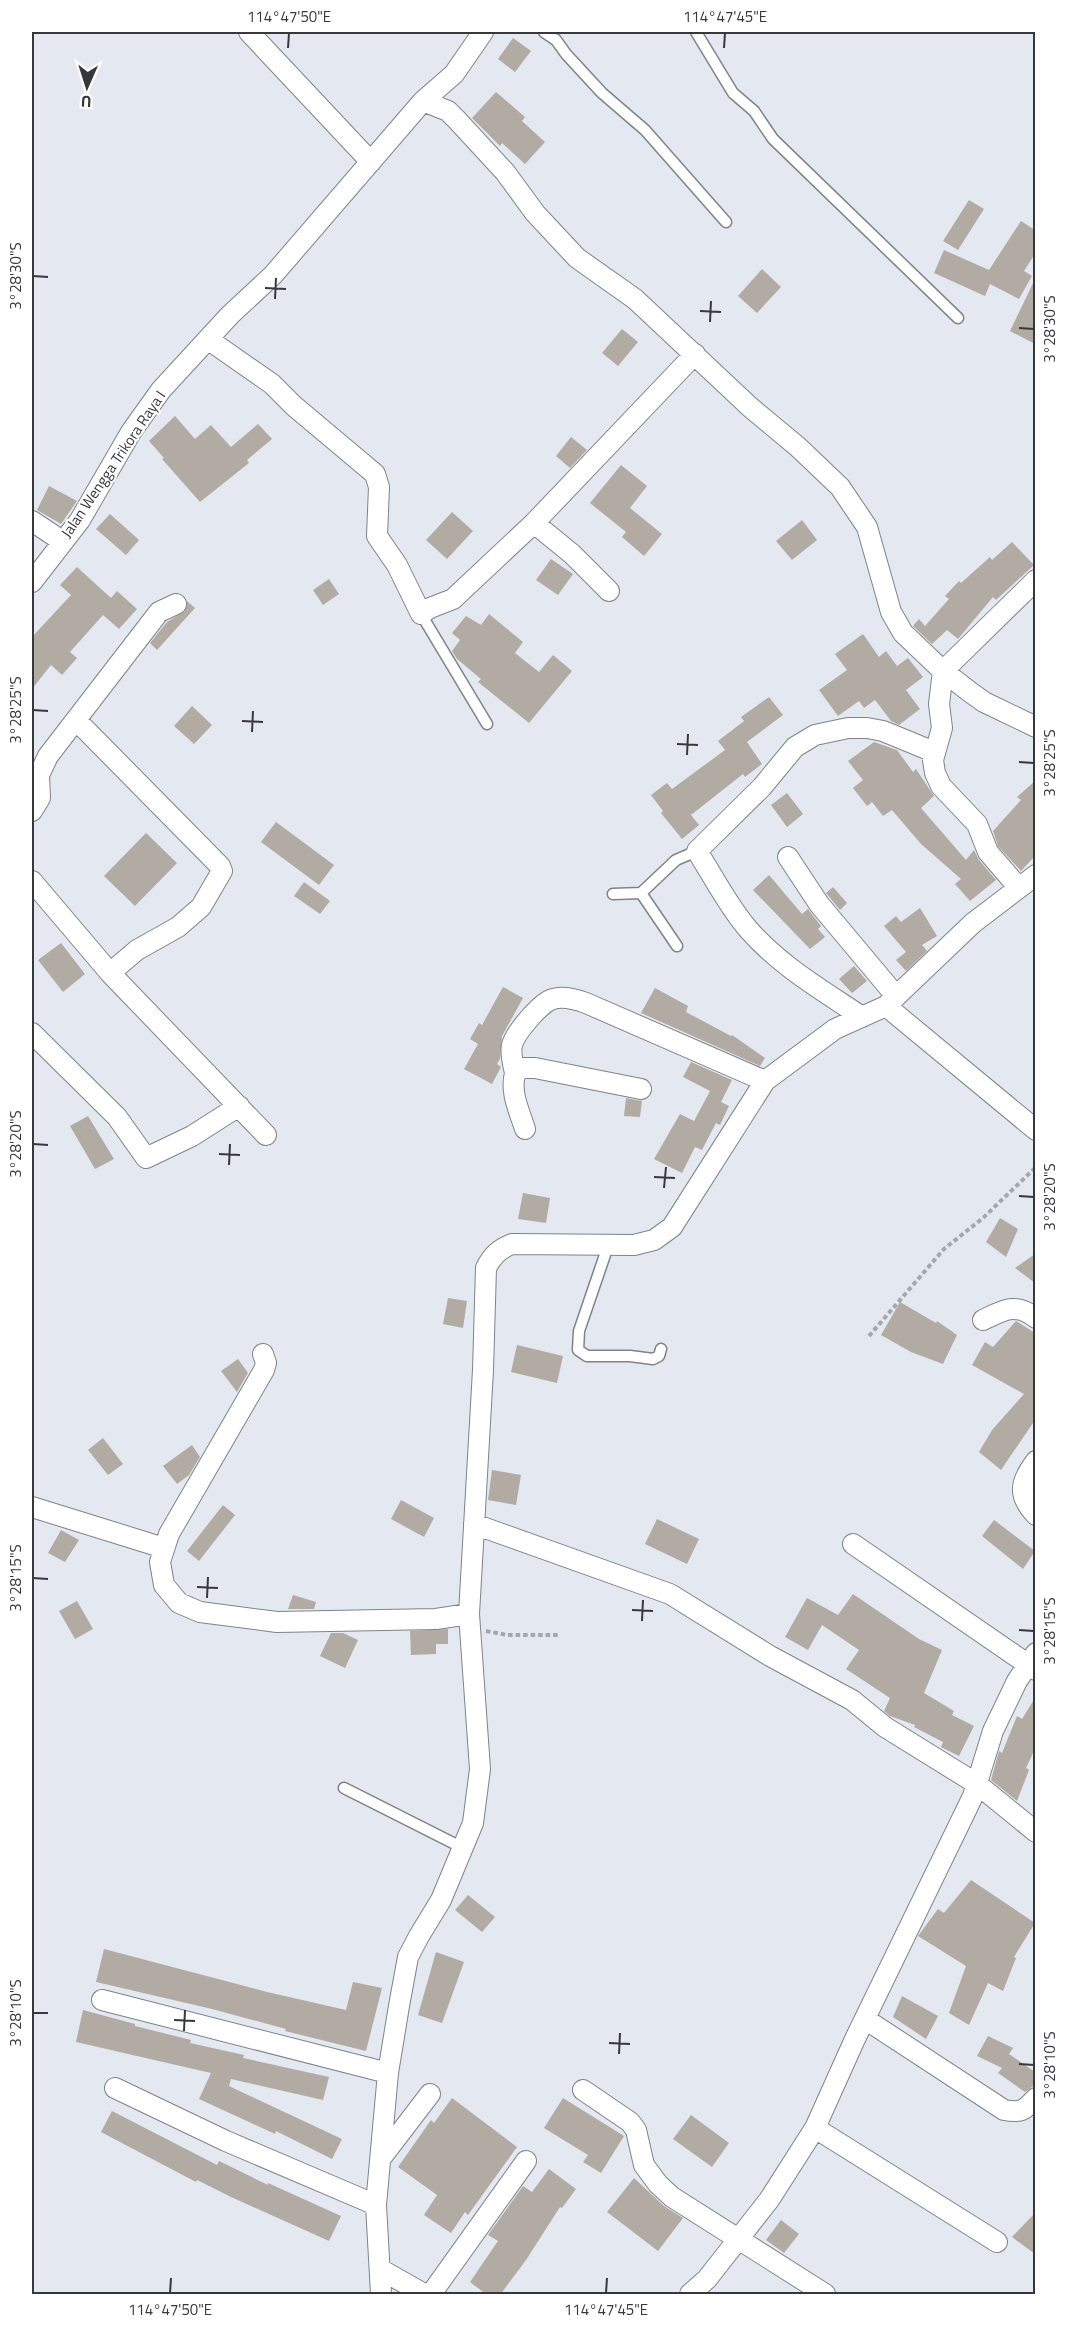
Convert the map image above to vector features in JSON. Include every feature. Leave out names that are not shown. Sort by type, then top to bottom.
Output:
[{"type":"street","points":[[249,32],[371,162]]},
{"type":"street","name":"Jalan Wengga Trikora Raya I","points":[[32,582],[80,520],[131,432],[161,390],[230,315],[273,275],[423,101],[454,74],[483,32]]},
{"type":"street","points":[[423,101],[448,111],[457,120],[505,172],[535,213],[566,248],[595,272],[635,299],[750,407],[798,447],[840,487],[867,527],[896,621],[903,633],[943,671],[984,702],[1035,727]]},
{"type":"street","points":[[209,340],[272,384],[294,406],[375,474],[379,487],[376,504],[377,536],[397,565],[421,614],[453,599],[534,523],[695,354]]},
{"type":"street","points":[[32,521],[62,541]]},
{"type":"street","points":[[534,523],[572,554],[609,591]]},
{"type":"street","points":[[1019,888],[988,852],[977,824],[941,786],[933,766],[934,752],[942,728],[939,704],[943,671],[1035,580]]},
{"type":"street","points":[[32,812],[40,798],[39,775],[42,767],[159,612],[176,604]]},
{"type":"street","points":[[77,721],[220,866],[222,871],[201,907],[178,927],[137,950],[110,973]]},
{"type":"street","points":[[862,1017],[793,972],[769,952],[746,927],[697,851],[762,787],[795,747],[815,735],[849,728],[867,728],[883,731],[934,752]]},
{"type":"street","points":[[788,857],[819,904],[891,1001],[1035,1130]]},
{"type":"street","points":[[381,2295],[376,2205],[388,2073],[408,1957],[441,1900],[473,1822],[480,1768],[470,1621],[486,1268],[492,1257],[502,1248],[512,1245],[608,1246],[634,1245],[654,1240],[672,1227],[765,1082],[835,1029],[891,1001],[973,923],[1035,875]]},
{"type":"street","points":[[32,881],[110,973],[266,1135]]},
{"type":"street","points":[[525,1129],[514,1097],[515,1073],[511,1054],[516,1035],[545,1002],[554,998],[586,1003],[765,1082]]},
{"type":"street","points":[[32,1033],[117,1117],[146,1158],[192,1136],[239,1106]]},
{"type":"street","points":[[515,1073],[522,1068],[536,1068],[641,1089]]},
{"type":"street","points":[[983,1320],[1006,1309],[1027,1311],[1035,1318]]},
{"type":"street","points":[[262,1354],[266,1364],[264,1370],[169,1534],[160,1562],[164,1585],[179,1603],[200,1612],[277,1622],[436,1619],[470,1621]]},
{"type":"street","points":[[1035,1461],[1022,1488],[1024,1502],[1035,1515]]},
{"type":"street","points":[[32,1507],[164,1548]]},
{"type":"street","points":[[474,1524],[670,1594],[770,1656],[852,1700],[885,1727],[976,1784],[1035,1832]]},
{"type":"street","points":[[690,2295],[707,2279],[769,2200],[815,2128],[956,1832],[976,1784],[993,1731],[1017,1681],[1033,1662],[854,1544]]},
{"type":"street","points":[[102,2000],[388,2073]]},
{"type":"street","points":[[865,2019],[1004,2110],[1014,2112],[1025,2110],[1035,2098]]},
{"type":"street","points":[[116,2088],[226,2141],[376,2205]]},
{"type":"street","points":[[583,2090],[630,2122],[636,2130],[644,2165],[657,2184],[672,2198],[825,2295]]},
{"type":"street","points":[[381,2158],[430,2094]]},
{"type":"street","points":[[815,2128],[997,2242]]},
{"type":"street","points":[[430,2295],[526,2161]]},
{"type":"street","points":[[380,2269],[424,2295]]},
{"type":"lane","points":[[544,32],[556,40],[602,93],[645,130],[726,222]]},
{"type":"lane","points":[[696,32],[733,93],[754,111],[772,139],[958,318]]},
{"type":"lane","points":[[421,614],[487,724]]},
{"type":"lane","points":[[613,894],[641,893],[676,860],[697,851]]},
{"type":"lane","points":[[641,893],[677,946]]},
{"type":"lane","points":[[608,1246],[579,1331],[578,1350],[587,1356],[630,1356],[653,1359],[659,1356],[661,1349]]},
{"type":"lane","points":[[344,1788],[463,1848]]},
{"type":"path","points":[[869,1336],[944,1249],[983,1218],[1035,1167]]},
{"type":"path","points":[[470,1621],[507,1635],[559,1635]]},
{"type":"building","points":[[513,38],[531,51],[515,72],[498,59]]},
{"type":"building","points":[[496,92],[525,117],[522,121],[545,142],[525,164],[502,143],[500,146],[472,118]]},
{"type":"building","points":[[969,200],[984,209],[958,250],[943,241]]},
{"type":"building","points":[[1021,221],[1035,230],[1035,254],[1024,271],[1032,276],[1019,299],[990,284],[985,296],[934,273],[944,250],[989,270]]},
{"type":"building","points":[[762,269],[781,287],[757,313],[738,296]]},
{"type":"building","points":[[1035,279],[1035,344],[1010,331]]},
{"type":"building","points":[[622,329],[638,342],[618,366],[602,353]]},
{"type":"building","points":[[175,416],[195,439],[211,425],[231,447],[258,424],[272,439],[247,460],[249,463],[200,502],[149,441]]},
{"type":"building","points":[[571,437],[587,450],[570,468],[556,456]]},
{"type":"building","points":[[621,465],[647,486],[630,508],[662,534],[644,556],[622,537],[626,532],[590,503]]},
{"type":"building","points":[[49,486],[77,501],[61,524],[37,510]]},
{"type":"building","points":[[452,512],[473,531],[447,559],[426,540]]},
{"type":"building","points":[[110,514],[139,540],[126,555],[96,529]]},
{"type":"building","points":[[802,520],[817,540],[792,560],[776,541]]},
{"type":"building","points":[[1012,542],[1034,565],[996,600],[993,597],[958,639],[947,630],[932,644],[913,626],[919,619],[925,626],[949,599],[945,596],[959,581],[961,583],[990,557],[992,560]]},
{"type":"building","points":[[551,559],[573,574],[558,595],[536,580]]},
{"type":"building","points":[[77,567],[111,598],[117,591],[137,609],[119,629],[103,615],[70,652],[77,658],[62,675],[51,665],[32,689],[32,637],[71,595],[60,585]]},
{"type":"building","points":[[329,579],[339,594],[323,605],[313,590]]},
{"type":"building","points":[[187,601],[195,608],[157,650],[150,643],[167,622],[185,611]]},
{"type":"building","points":[[489,614],[523,642],[515,653],[539,672],[553,655],[572,671],[529,723],[478,682],[481,679],[457,659],[452,651],[460,640],[452,633],[466,616],[481,625]]},
{"type":"building","points":[[863,634],[879,657],[886,651],[897,666],[908,658],[923,677],[906,690],[920,709],[899,725],[891,721],[875,700],[864,708],[859,701],[838,716],[819,690],[847,670],[835,654]]},
{"type":"building","points":[[769,697],[783,715],[747,742],[762,764],[745,777],[743,774],[691,815],[699,825],[682,839],[661,813],[663,811],[651,795],[667,783],[672,789],[725,750],[718,741],[744,721],[741,717]]},
{"type":"building","points":[[192,706],[212,725],[194,744],[174,726]]},
{"type":"building","points":[[874,742],[897,750],[913,772],[916,769],[934,796],[921,808],[966,860],[974,850],[979,860],[996,880],[970,901],[955,884],[961,879],[921,844],[892,810],[883,816],[872,802],[867,806],[853,788],[863,780],[848,761]]},
{"type":"building","points":[[1035,781],[1035,856],[1021,871],[998,846],[993,831],[1021,800],[1017,797]]},
{"type":"building","points":[[787,793],[803,814],[787,827],[771,805]]},
{"type":"building","points":[[276,822],[334,865],[319,885],[261,842]]},
{"type":"building","points":[[146,833],[177,863],[135,906],[104,876]]},
{"type":"building","points":[[769,875],[802,914],[808,909],[821,926],[818,929],[825,937],[810,949],[753,890]]},
{"type":"building","points":[[304,882],[330,901],[320,914],[294,896]]},
{"type":"building","points":[[833,887],[847,903],[840,910],[826,893]]},
{"type":"building","points":[[920,908],[937,936],[922,945],[927,951],[906,971],[896,960],[906,952],[884,926],[896,916],[901,922]]},
{"type":"building","points":[[61,943],[85,974],[63,992],[38,960]]},
{"type":"building","points":[[854,966],[867,981],[852,993],[839,979]]},
{"type":"building","points":[[503,987],[523,998],[502,1036],[500,1059],[497,1064],[501,1067],[492,1084],[464,1069],[478,1044],[470,1039],[479,1023],[482,1025]]},
{"type":"building","points":[[655,988],[688,1006],[686,1012],[732,1035],[765,1058],[760,1066],[641,1013]]},
{"type":"building","points":[[691,1062],[732,1080],[721,1102],[729,1106],[720,1125],[716,1123],[702,1150],[695,1147],[682,1173],[654,1159],[680,1114],[694,1121],[710,1091],[683,1077]]},
{"type":"building","points":[[626,1098],[642,1101],[640,1117],[624,1116]]},
{"type":"building","points":[[88,1116],[114,1159],[95,1169],[70,1126]]},
{"type":"building","points":[[523,1193],[550,1198],[546,1223],[518,1219]]},
{"type":"building","points":[[1000,1218],[1018,1229],[1006,1257],[986,1242]]},
{"type":"building","points":[[1035,1254],[1035,1283],[1015,1268]]},
{"type":"building","points":[[448,1298],[467,1301],[463,1328],[443,1324]]},
{"type":"building","points":[[900,1302],[936,1323],[937,1321],[957,1335],[943,1364],[911,1352],[881,1335]]},
{"type":"building","points":[[1016,1321],[1035,1333],[1035,1420],[1001,1470],[979,1452],[992,1430],[1024,1394],[972,1365],[985,1342],[993,1347]]},
{"type":"building","points":[[517,1345],[563,1356],[557,1383],[511,1372]]},
{"type":"building","points":[[238,1359],[248,1373],[237,1392],[221,1371]]},
{"type":"building","points":[[103,1438],[123,1464],[108,1475],[88,1450]]},
{"type":"building","points":[[192,1445],[200,1457],[189,1475],[177,1484],[163,1466]]},
{"type":"building","points":[[492,1470],[521,1475],[516,1505],[488,1500]]},
{"type":"building","points":[[401,1500],[434,1518],[424,1537],[391,1519]]},
{"type":"building","points":[[223,1505],[235,1515],[199,1561],[187,1551]]},
{"type":"building","points":[[657,1519],[699,1539],[687,1564],[645,1544]]},
{"type":"building","points":[[994,1520],[1035,1551],[1023,1569],[982,1536]]},
{"type":"building","points":[[61,1530],[79,1540],[65,1562],[48,1553]]},
{"type":"building","points":[[853,1594],[919,1639],[942,1650],[924,1693],[954,1711],[952,1715],[974,1726],[959,1756],[941,1747],[943,1742],[914,1727],[915,1725],[890,1716],[884,1711],[890,1698],[846,1669],[859,1650],[822,1625],[808,1650],[785,1637],[807,1598],[838,1615]]},
{"type":"building","points":[[293,1595],[316,1602],[314,1609],[288,1609]]},
{"type":"building","points":[[77,1601],[93,1629],[75,1639],[59,1611]]},
{"type":"building","points":[[448,1629],[448,1644],[436,1644],[436,1654],[411,1655],[410,1631]]},
{"type":"building","points":[[331,1633],[343,1633],[358,1640],[345,1668],[320,1656]]},
{"type":"building","points":[[1035,1698],[1035,1749],[1026,1768],[1029,1770],[1017,1801],[991,1780],[999,1751],[1002,1753],[1017,1716],[1022,1719]]},
{"type":"building","points":[[971,1880],[1035,1923],[1014,1957],[1016,1958],[1003,1991],[988,1983],[969,2025],[949,2013],[966,1966],[918,1936],[938,1909],[944,1913]]},
{"type":"building","points":[[468,1895],[495,1917],[482,1932],[455,1910]]},
{"type":"building","points":[[104,1949],[267,1992],[346,2010],[353,1982],[382,1988],[366,2051],[285,2031],[286,2029],[212,2009],[96,1982]]},
{"type":"building","points":[[436,1952],[464,1962],[442,2023],[418,2015]]},
{"type":"building","points":[[902,1996],[938,2016],[926,2039],[893,2017]]},
{"type":"building","points":[[83,2010],[191,2040],[190,2043],[244,2055],[243,2058],[329,2077],[323,2100],[231,2079],[229,2086],[342,2139],[332,2159],[276,2131],[275,2134],[199,2099],[211,2073],[76,2042]]},
{"type":"building","points":[[988,2036],[1013,2048],[1009,2054],[1035,2072],[1033,2086],[1025,2092],[998,2073],[1002,2068],[977,2056]]},
{"type":"building","points":[[452,2098],[517,2147],[468,2215],[465,2212],[451,2233],[424,2215],[437,2195],[398,2167],[431,2120],[434,2123]]},
{"type":"building","points":[[563,2098],[624,2136],[601,2173],[583,2162],[588,2155],[544,2128]]},
{"type":"building","points":[[112,2111],[217,2165],[219,2161],[341,2216],[329,2241],[197,2180],[196,2182],[101,2132]]},
{"type":"building","points":[[691,2115],[729,2143],[712,2167],[673,2139]]},
{"type":"building","points":[[549,2169],[576,2189],[562,2208],[560,2207],[500,2295],[487,2295],[470,2282],[498,2241],[488,2235],[523,2186],[532,2192]]},
{"type":"building","points":[[634,2178],[664,2206],[683,2218],[658,2251],[607,2212]]},
{"type":"building","points":[[1035,2213],[1035,2254],[1012,2237]]},
{"type":"building","points":[[781,2220],[799,2234],[784,2253],[766,2240]]}]
